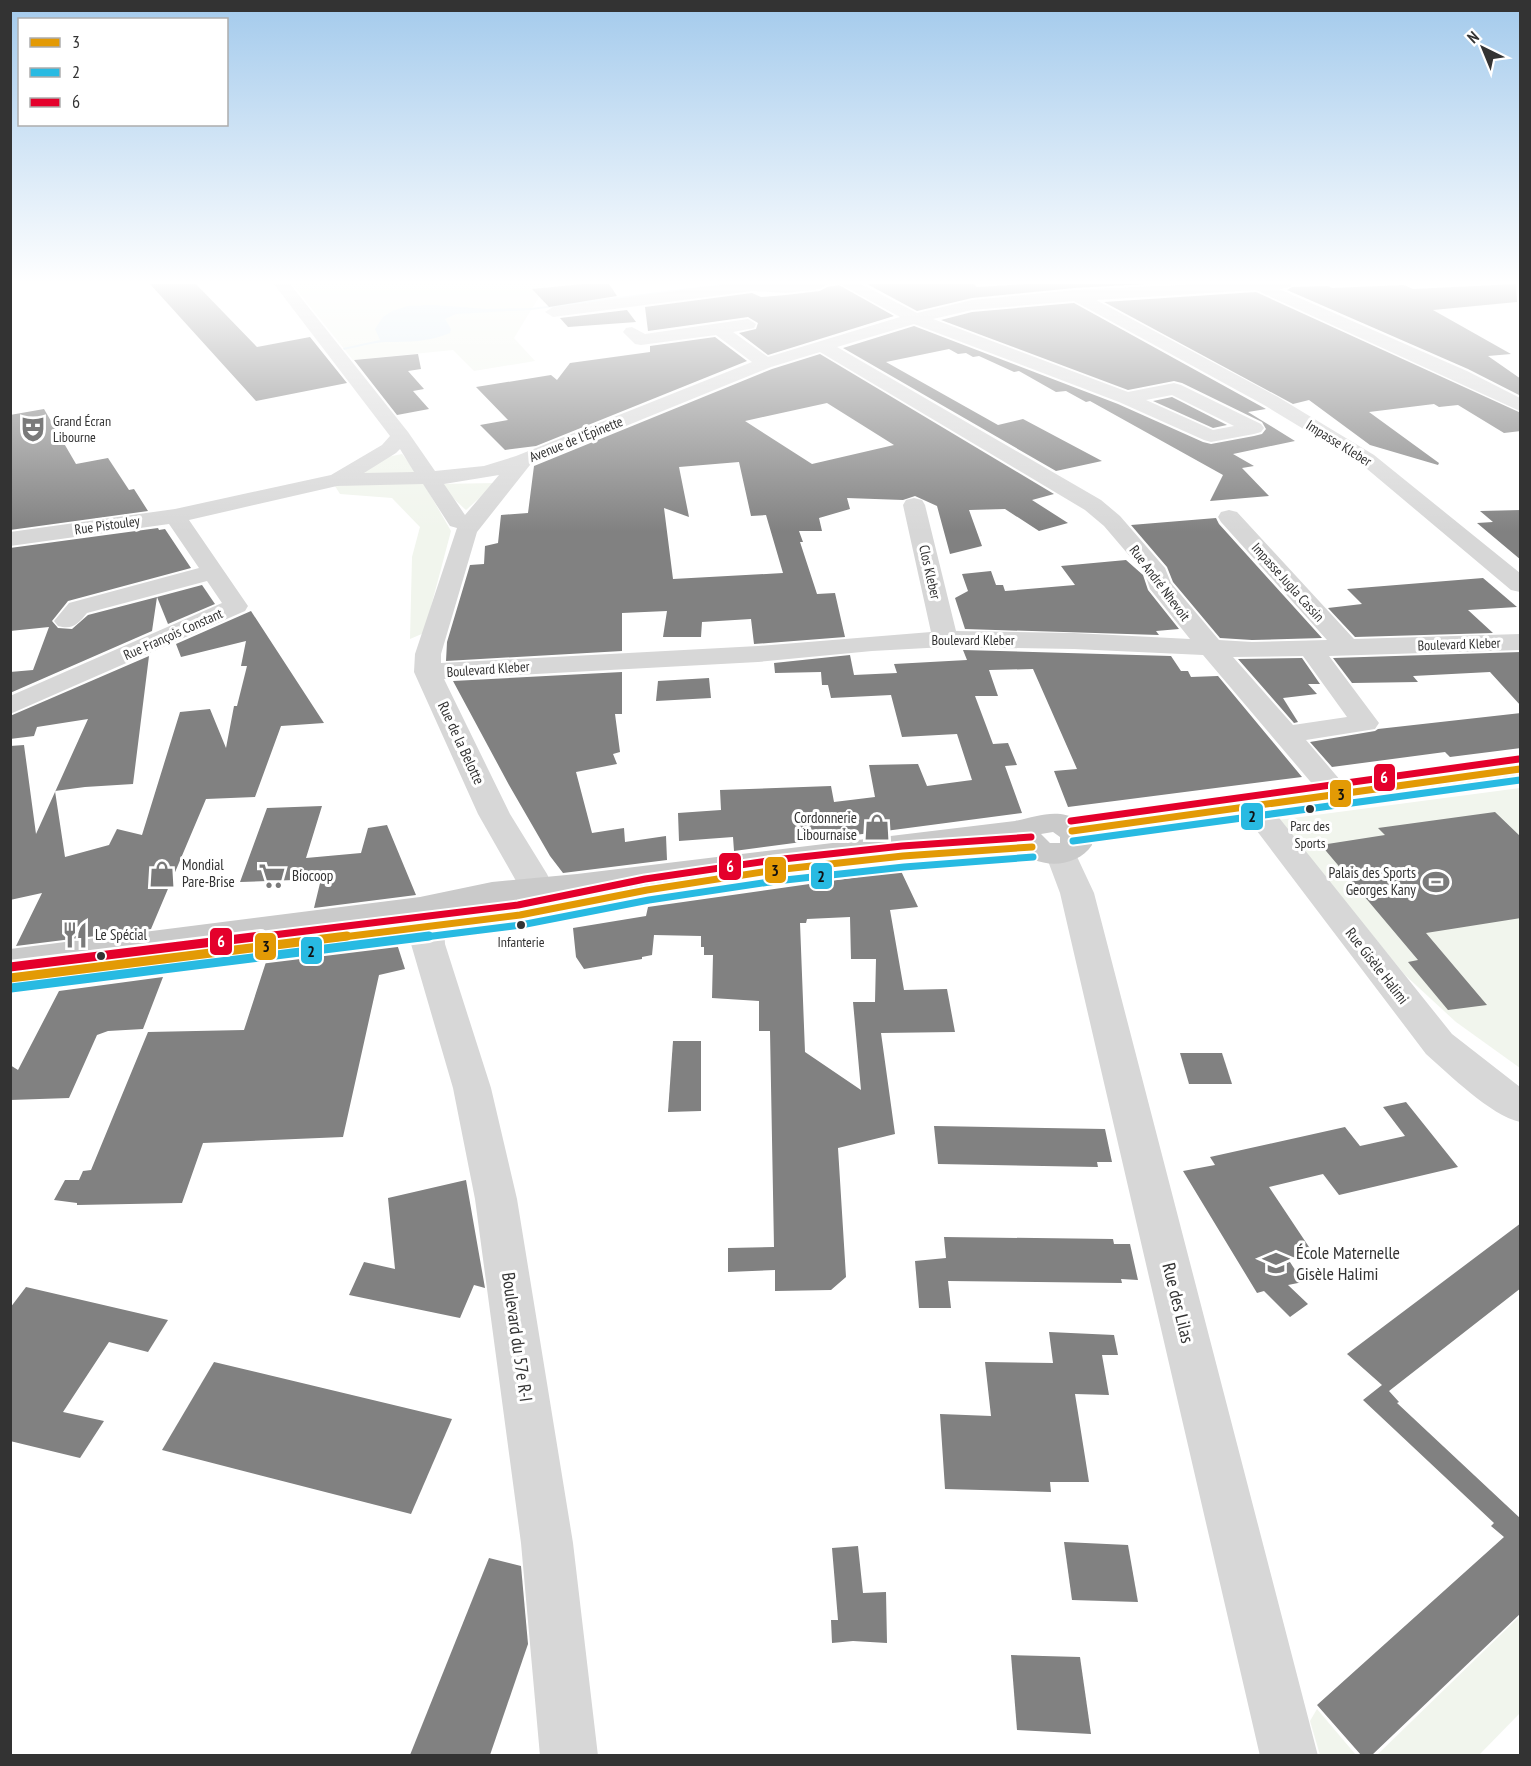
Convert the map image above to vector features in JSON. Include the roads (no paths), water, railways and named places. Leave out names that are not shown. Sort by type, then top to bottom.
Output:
[{"type":"main road","points":[[10,978],[520,915],[581,901],[750,874],[1048,840],[1253,806],[1521,769]]},
{"type":"main road","points":[[10,961],[420,908],[492,892],[1048,840]]},
{"type":"street","points":[[347,366],[401,436],[458,521],[468,527]]},
{"type":"street","name":"Avenue de l'Épinette","points":[[428,479],[487,472],[523,460],[756,366]]},
{"type":"street","name":"Rue André Nhevoit","points":[[857,366],[1093,505],[1112,521],[1157,573],[1159,584],[1210,648],[1337,794]]},
{"type":"street","points":[[1043,366],[1126,398],[1211,436],[1254,428],[1174,389],[1126,398]]},
{"type":"street","name":"Impasse Kleber","points":[[1207,366],[1271,401],[1367,459],[1521,585]]},
{"type":"street","points":[[1442,366],[1521,405]]},
{"type":"street","points":[[338,480],[390,449],[401,436]]},
{"type":"street","points":[[427,672],[428,654],[468,527],[523,460]]},
{"type":"street","name":"Avenue de l'Épinette","points":[[202,511],[338,480],[428,479],[506,482]]},
{"type":"street","name":"Clos Kleber","points":[[914,505],[945,639]]},
{"type":"street","name":"Rue Pistouley","points":[[10,539],[202,511]]},
{"type":"street","name":"Rue François Constant","points":[[10,706],[236,606],[175,516]]},
{"type":"street","name":"Impasse Jugla Cassin","points":[[1229,517],[1348,648]]},
{"type":"street","points":[[67,621],[78,608],[213,572]]},
{"type":"street","name":"Boulevard Kleber","points":[[427,672],[758,654],[872,642],[945,639],[1074,641],[1252,650],[1521,642]]},
{"type":"street","points":[[1285,735],[1365,723],[1311,649]]},
{"type":"street","name":"Rue de la Belotte","points":[[427,672],[494,814],[531,874],[536,887]]},
{"type":"street","name":"Rue Gisèle Halimi","points":[[1253,806],[1439,1044],[1472,1072],[1521,1107]]},
{"type":"street","name":"Rue des Lilas","points":[[1048,840],[1077,893],[1289,1755]]},
{"type":"street","name":"Boulevard du 57e R-I","points":[[427,925],[428,944],[472,1088],[496,1199],[547,1543],[569,1755]]},
{"type":"place","name":"Grand Écran Libourne","points":[[33,429]]},
{"type":"place","name":"Parc des Sports","points":[[1310,809]]},
{"type":"place","name":"Cordonnerie Libournaise","points":[[877,827]]},
{"type":"place","name":"Mondial Pare-Brise","points":[[162,874]]},
{"type":"place","name":"Biocoop","points":[[272,876]]},
{"type":"place","name":"Palais des Sports Georges Kany","points":[[1436,882]]},
{"type":"place","name":"Infanterie","points":[[521,925]]},
{"type":"place","name":"Le Spécial","points":[[75,935]]},
{"type":"place","name":"École Maternelle Gisèle Halimi","points":[[1276,1263]]}]
